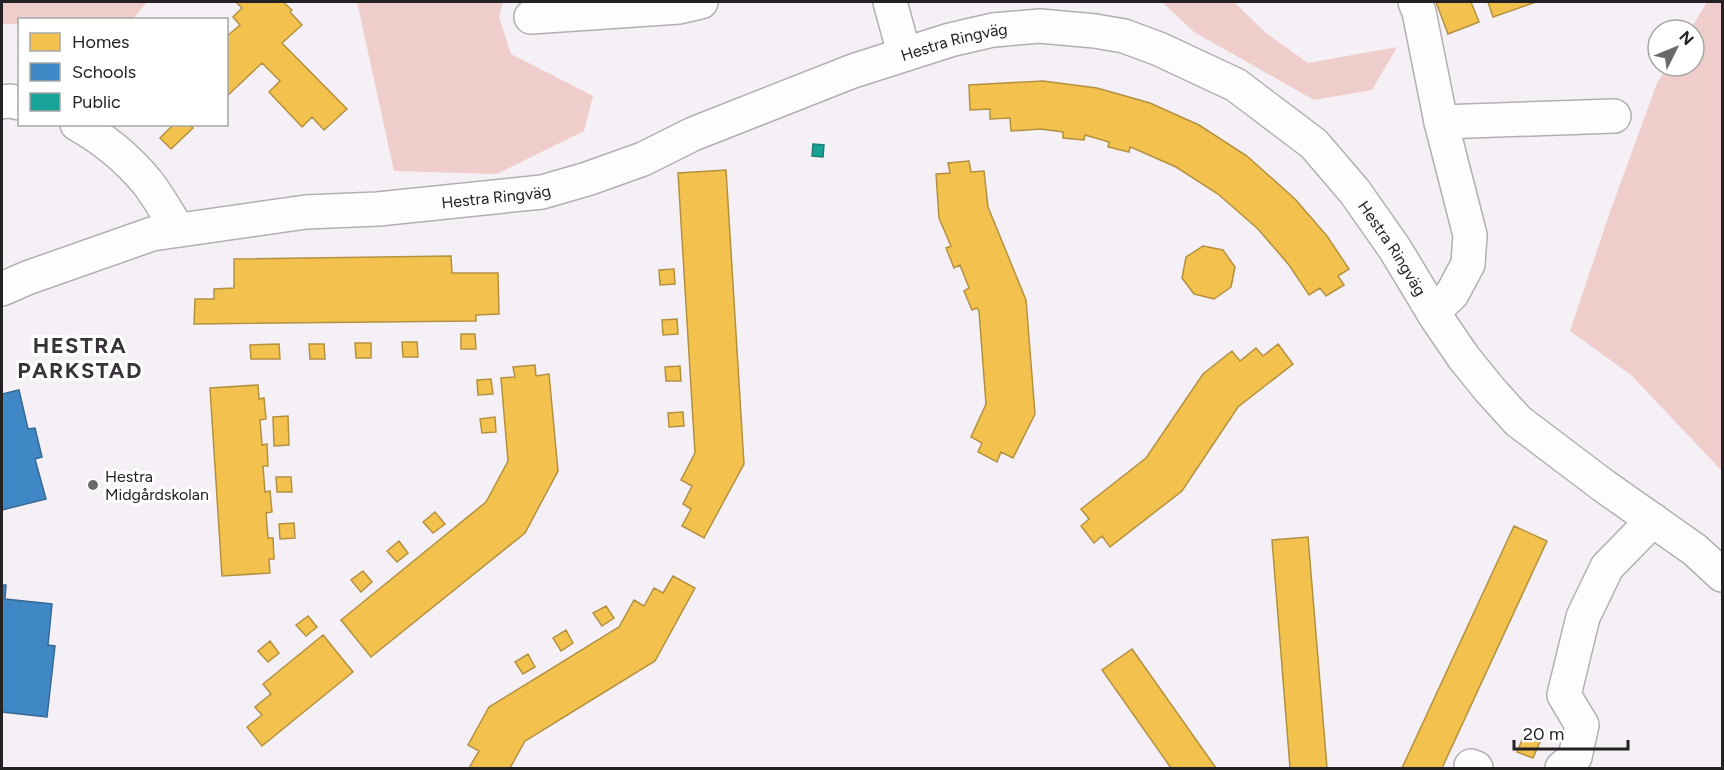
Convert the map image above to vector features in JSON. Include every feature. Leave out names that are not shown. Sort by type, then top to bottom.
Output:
[{"type":"street","points":[[531,17],[679,7],[701,2]]},
{"type":"street","points":[[890,2],[904,53]]},
{"type":"street","points":[[1415,2],[1441,122],[1470,235],[1468,264],[1452,294],[1433,312]]},
{"type":"street","name":"Hestra Ringväg","points":[[2,290],[27,278],[152,234],[306,212],[378,209],[542,192],[643,159],[693,134],[904,53],[993,30],[1040,26],[1095,31],[1124,36],[1159,49],[1236,85],[1314,144],[1355,192],[1395,249],[1464,358],[1518,421],[1604,486],[1695,550],[1722,575]]},
{"type":"street","points":[[2,102],[18,103]]},
{"type":"street","points":[[1441,122],[1614,117]]},
{"type":"street","points":[[80,126],[121,154],[147,183],[178,230]]},
{"type":"street","points":[[1562,768],[1575,757],[1582,725],[1564,695],[1583,617],[1607,567],[1653,520]]},
{"type":"shaded area","points":[[2,2],[147,2],[134,18],[18,18],[18,24],[2,24]]},
{"type":"shaded area","points":[[357,2],[503,2],[499,17],[511,54],[593,96],[584,131],[497,174],[394,171]]},
{"type":"shaded area","points":[[1162,2],[1234,2],[1267,34],[1308,63],[1397,47],[1372,90],[1314,100],[1194,32]]},
{"type":"shaded area","points":[[1707,2],[1722,2],[1722,471],[1631,375],[1570,331],[1657,83],[1660,78],[1706,78],[1706,18],[1697,18]]},
{"type":"building: Homes","points":[[236,2],[283,2],[292,10],[290,12],[302,25],[282,43],[347,109],[324,130],[312,117],[302,127],[269,92],[280,81],[262,63],[228,95],[228,35],[240,25],[233,17],[242,8]]},
{"type":"building: Homes","points":[[1436,2],[1471,2],[1479,22],[1448,34]]},
{"type":"building: Homes","points":[[1488,2],[1536,2],[1493,17]]},
{"type":"building: Homes","points":[[1043,81],[1097,88],[1150,103],[1199,125],[1247,156],[1295,199],[1327,236],[1349,269],[1338,276],[1344,285],[1326,296],[1320,288],[1309,295],[1289,265],[1258,229],[1218,194],[1176,167],[1130,147],[1129,152],[1108,147],[1109,142],[1085,135],[1084,140],[1063,138],[1063,132],[1041,129],[1011,131],[1010,118],[990,119],[990,109],[970,110],[969,85]]},
{"type":"building: Homes","points":[[172,126],[191,126],[193,128],[171,149],[160,138]]},
{"type":"building: Homes","points":[[969,161],[971,172],[984,171],[988,207],[1026,300],[1035,414],[1013,458],[1001,452],[997,462],[978,452],[982,443],[971,437],[986,404],[979,311],[977,308],[972,310],[964,291],[969,288],[960,265],[954,268],[946,248],[951,246],[939,218],[936,174],[950,173],[948,163]]},
{"type":"building: Homes","points":[[726,170],[744,464],[704,538],[682,526],[691,509],[683,504],[692,486],[681,480],[695,453],[678,173]]},
{"type":"building: Homes","points":[[1203,246],[1223,250],[1235,267],[1231,287],[1214,299],[1194,294],[1182,278],[1186,257]]},
{"type":"building: Homes","points":[[451,256],[452,273],[498,273],[499,314],[476,315],[476,321],[194,324],[195,299],[214,299],[214,289],[234,288],[234,259]]},
{"type":"building: Homes","points":[[674,269],[675,284],[660,285],[659,270]]},
{"type":"building: Homes","points":[[677,319],[678,334],[663,335],[662,320]]},
{"type":"building: Homes","points":[[461,334],[475,334],[476,349],[461,349]]},
{"type":"building: Homes","points":[[402,342],[417,342],[418,357],[403,357]]},
{"type":"building: Homes","points":[[355,343],[371,343],[371,358],[356,358]]},
{"type":"building: Homes","points":[[279,344],[280,359],[251,359],[250,345]]},
{"type":"building: Homes","points":[[309,344],[324,344],[325,359],[310,359]]},
{"type":"building: Homes","points":[[1278,344],[1293,364],[1238,407],[1182,491],[1110,547],[1102,536],[1094,543],[1081,526],[1089,519],[1081,509],[1146,458],[1203,374],[1232,351],[1240,361],[1256,348],[1263,356]]},
{"type":"building: Homes","points":[[535,365],[536,376],[549,374],[558,471],[525,533],[371,657],[341,620],[486,502],[508,461],[501,378],[515,377],[513,367]]},
{"type":"building: Homes","points":[[680,366],[681,381],[666,381],[665,367]]},
{"type":"building: Homes","points":[[491,379],[493,394],[478,395],[477,380]]},
{"type":"building: Homes","points":[[258,385],[259,399],[264,398],[266,419],[260,420],[262,445],[267,444],[268,466],[263,466],[265,492],[270,491],[272,512],[266,513],[268,538],[273,538],[274,559],[269,559],[270,573],[222,576],[210,388]]},
{"type":"building: Homes","points":[[683,412],[684,426],[669,427],[668,413]]},
{"type":"building: Homes","points":[[288,416],[289,445],[274,446],[273,417]]},
{"type":"building: Homes","points":[[495,417],[496,432],[482,433],[480,419]]},
{"type":"building: Homes","points":[[276,477],[291,477],[292,492],[277,492]]},
{"type":"building: Homes","points":[[435,512],[445,524],[433,533],[423,522]]},
{"type":"building: Homes","points":[[294,523],[295,538],[280,539],[279,524]]},
{"type":"building: Homes","points":[[1514,526],[1547,541],[1442,768],[1402,768]]},
{"type":"building: Homes","points":[[1308,537],[1327,768],[1290,768],[1272,540]]},
{"type":"building: Homes","points":[[399,541],[408,553],[397,562],[387,551]]},
{"type":"building: Homes","points":[[363,571],[372,582],[361,592],[351,580]]},
{"type":"building: Homes","points":[[673,576],[695,588],[655,661],[525,741],[510,768],[469,768],[479,751],[468,745],[489,707],[619,627],[634,600],[644,606],[654,588],[663,593]]},
{"type":"building: Homes","points":[[606,606],[614,618],[602,626],[593,613]]},
{"type":"building: Homes","points":[[308,616],[317,627],[306,636],[296,625]]},
{"type":"building: Homes","points":[[566,630],[573,643],[561,651],[553,638]]},
{"type":"building: Homes","points":[[323,635],[353,672],[262,746],[247,727],[262,715],[255,707],[271,694],[263,684]]},
{"type":"building: Homes","points":[[270,641],[279,653],[268,662],[258,651]]},
{"type":"building: Homes","points":[[1132,649],[1216,768],[1171,768],[1102,670]]},
{"type":"building: Homes","points":[[528,654],[535,667],[523,674],[515,662]]},
{"type":"building: Homes","points":[[1524,735],[1540,742],[1533,758],[1517,752]]},
{"type":"building: Schools","points":[[19,390],[28,429],[35,428],[42,457],[35,459],[46,499],[2,510],[2,394]]},
{"type":"building: Schools","points":[[2,585],[6,585],[5,599],[52,604],[48,645],[55,646],[47,717],[2,712]]},
{"type":"building: Public","points":[[813,144],[824,145],[823,157],[812,156]]},
{"type":"place","name":"Hestra Midgårdskolan","points":[[93,485]]},
{"type":"district","name":"HESTRA PARKSTAD","points":[[80,358]]}]
